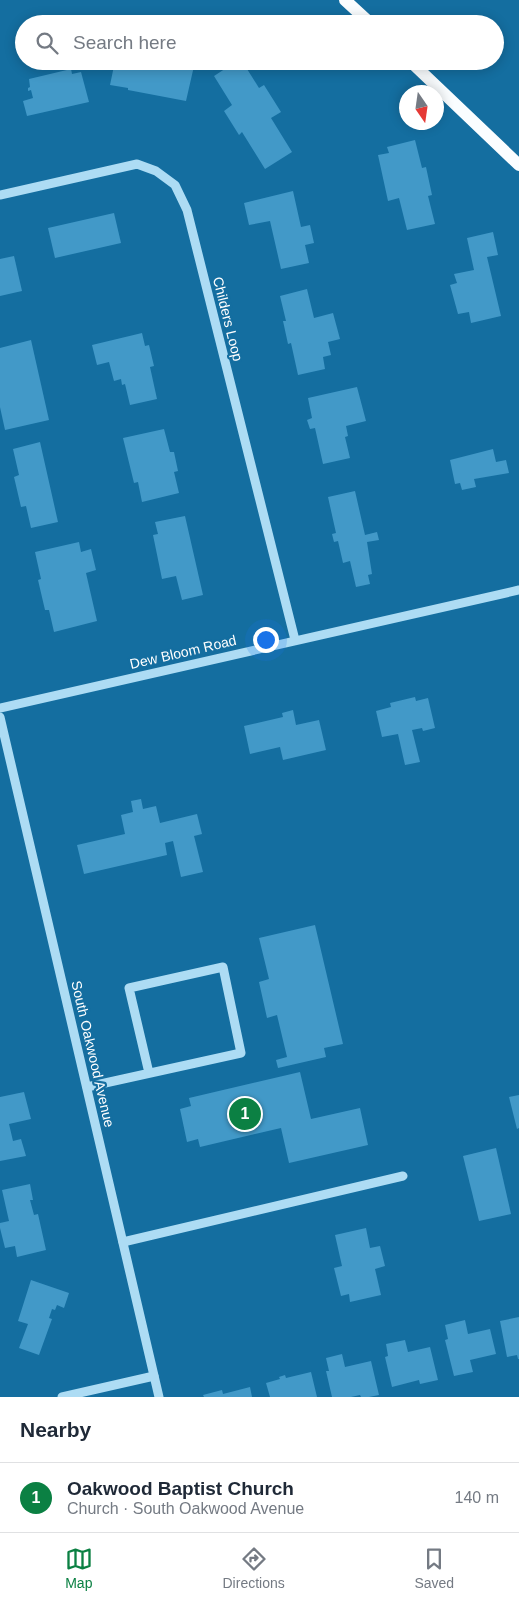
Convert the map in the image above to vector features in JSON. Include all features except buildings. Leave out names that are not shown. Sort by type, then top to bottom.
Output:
[{"type":"main road","points":[[346,0],[361,15]]},
{"type":"main road","points":[[419,70],[519,165]]},
{"type":"street","name":"Childers Loop","points":[[0,195],[137,164],[156,171],[175,185],[187,210],[295,640]]},
{"type":"street","name":"Dew Bloom Road","points":[[0,708],[519,590]]},
{"type":"street","name":"South Oakwood Avenue","points":[[0,717],[159,1397]]},
{"type":"street","points":[[87,1087],[241,1053],[223,967],[129,988],[149,1073]]},
{"type":"street","points":[[123,1242],[403,1176]]},
{"type":"street","points":[[62,1397],[154,1376]]},
{"type":"place","name":"Oakwood Baptist Church","points":[[245,1114]]}]
